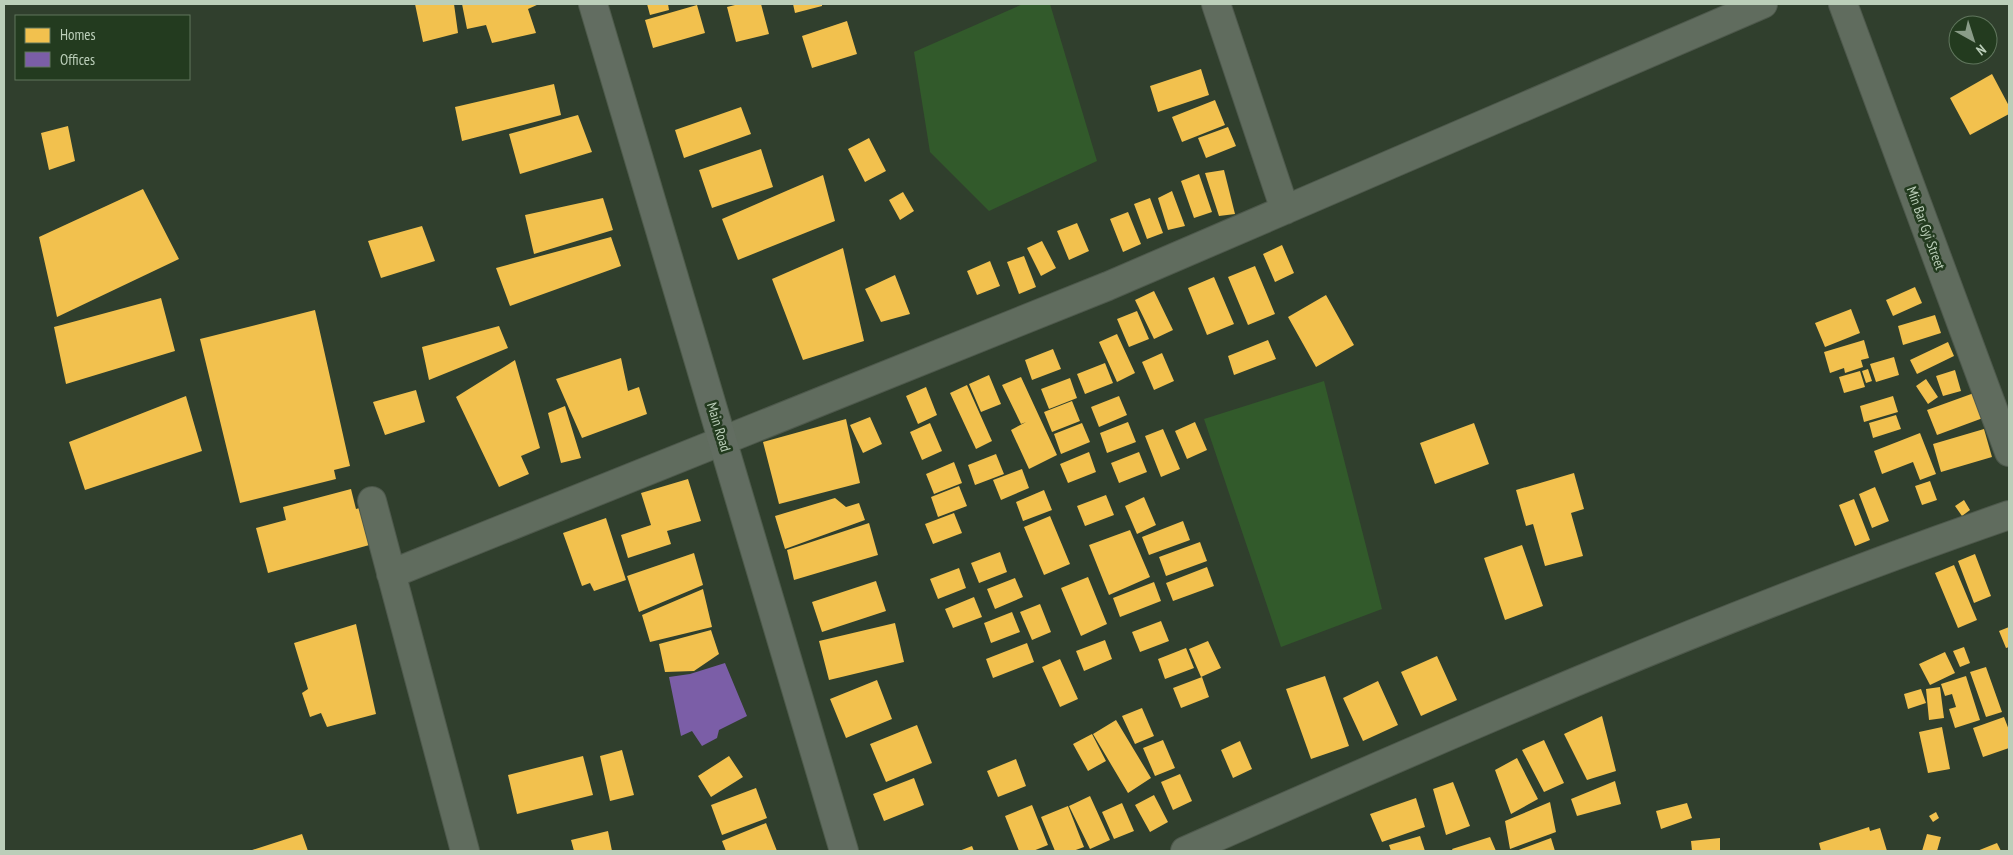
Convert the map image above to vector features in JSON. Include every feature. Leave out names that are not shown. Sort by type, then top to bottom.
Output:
[{"type":"main road","name":"Main Road","points":[[593,4],[844,851]]},
{"type":"street","points":[[1216,4],[1285,210]]},
{"type":"street","points":[[391,574],[1108,286],[1763,4]]},
{"type":"street","name":"Min Bar Gyi Street","points":[[1842,4],[2009,452]]},
{"type":"street","points":[[372,501],[465,851]]},
{"type":"street","points":[[1185,851],[1453,732],[1741,613],[1892,556],[2009,515]]},
{"type":"shaded area","points":[[1023,4],[1050,4],[1097,161],[989,211],[930,152],[914,52]]},
{"type":"shaded area","points":[[1324,381],[1382,609],[1281,647],[1204,419]]},
{"type":"building: Homes","points":[[415,4],[454,4],[458,33],[423,42]]},
{"type":"building: Homes","points":[[462,4],[539,4],[528,9],[536,33],[492,43],[486,25],[467,29]]},
{"type":"building: Homes","points":[[647,4],[668,4],[669,10],[650,15]]},
{"type":"building: Homes","points":[[739,4],[761,4],[769,34],[736,42],[727,7]]},
{"type":"building: Homes","points":[[793,4],[822,4],[822,6],[795,13]]},
{"type":"building: Homes","points":[[697,5],[705,33],[653,48],[645,20]]},
{"type":"building: Homes","points":[[847,21],[857,54],[812,68],[802,36]]},
{"type":"building: Homes","points":[[1201,69],[1209,95],[1158,112],[1150,86]]},
{"type":"building: Homes","points":[[1992,74],[2009,106],[2009,114],[1970,135],[1950,98]]},
{"type":"building: Homes","points":[[554,84],[561,115],[462,141],[455,107]]},
{"type":"building: Homes","points":[[1215,100],[1225,125],[1182,142],[1172,117]]},
{"type":"building: Homes","points":[[741,107],[751,134],[684,158],[675,130]]},
{"type":"building: Homes","points":[[578,115],[592,152],[520,174],[509,134]]},
{"type":"building: Homes","points":[[68,126],[75,161],[49,170],[41,133]]},
{"type":"building: Homes","points":[[1228,127],[1236,146],[1206,158],[1198,138]]},
{"type":"building: Homes","points":[[869,138],[886,171],[865,182],[848,149]]},
{"type":"building: Homes","points":[[761,149],[773,187],[712,208],[699,170]]},
{"type":"building: Homes","points":[[1224,170],[1235,214],[1219,216],[1205,173]]},
{"type":"building: Homes","points":[[1199,174],[1212,212],[1194,218],[1181,181]]},
{"type":"building: Homes","points":[[823,175],[835,221],[738,260],[722,219]]},
{"type":"building: Homes","points":[[143,189],[179,259],[57,317],[39,237]]},
{"type":"building: Homes","points":[[1172,191],[1185,226],[1168,230],[1158,198]]},
{"type":"building: Homes","points":[[903,192],[914,211],[900,220],[889,200]]},
{"type":"building: Homes","points":[[603,198],[613,230],[534,254],[525,215]]},
{"type":"building: Homes","points":[[1150,198],[1163,233],[1147,239],[1134,204]]},
{"type":"building: Homes","points":[[1128,212],[1141,244],[1123,252],[1110,219]]},
{"type":"building: Homes","points":[[1077,223],[1089,251],[1069,260],[1057,231]]},
{"type":"building: Homes","points":[[422,226],[435,261],[381,278],[368,241]]},
{"type":"building: Homes","points":[[611,237],[621,266],[510,306],[496,268]]},
{"type":"building: Homes","points":[[1042,241],[1056,268],[1041,276],[1027,248]]},
{"type":"building: Homes","points":[[1282,245],[1294,273],[1275,282],[1263,254]]},
{"type":"building: Homes","points":[[843,248],[864,341],[803,360],[772,279]]},
{"type":"building: Homes","points":[[1024,256],[1036,287],[1019,294],[1007,262]]},
{"type":"building: Homes","points":[[990,261],[1000,286],[977,295],[967,271]]},
{"type":"building: Homes","points":[[1255,266],[1275,314],[1248,325],[1228,277]]},
{"type":"building: Homes","points":[[895,275],[910,314],[881,322],[865,289]]},
{"type":"building: Homes","points":[[1214,277],[1234,324],[1207,335],[1188,288]]},
{"type":"building: Homes","points":[[1915,287],[1922,303],[1893,316],[1886,300]]},
{"type":"building: Homes","points":[[1154,291],[1173,330],[1154,339],[1135,300]]},
{"type":"building: Homes","points":[[1326,295],[1354,345],[1316,367],[1288,317]]},
{"type":"building: Homes","points":[[161,298],[175,351],[66,384],[54,327]]},
{"type":"building: Homes","points":[[1851,309],[1860,333],[1825,347],[1815,323]]},
{"type":"building: Homes","points":[[315,310],[350,466],[334,470],[336,479],[240,503],[200,339]]},
{"type":"building: Homes","points":[[1137,311],[1149,339],[1129,347],[1117,319]]},
{"type":"building: Homes","points":[[1935,315],[1941,333],[1903,345],[1898,326]]},
{"type":"building: Homes","points":[[499,326],[508,348],[429,380],[422,347]]},
{"type":"building: Homes","points":[[1117,334],[1135,373],[1117,382],[1099,342]]},
{"type":"building: Homes","points":[[1268,340],[1276,359],[1234,375],[1228,356]]},
{"type":"building: Homes","points":[[1864,340],[1869,358],[1861,360],[1863,367],[1845,373],[1844,368],[1830,373],[1824,352]]},
{"type":"building: Homes","points":[[1948,342],[1954,356],[1917,374],[1910,360]]},
{"type":"building: Homes","points":[[1053,349],[1061,369],[1032,380],[1025,360]]},
{"type":"building: Homes","points":[[1162,353],[1174,381],[1154,390],[1142,362]]},
{"type":"building: Homes","points":[[1894,357],[1899,375],[1876,382],[1870,364]]},
{"type":"building: Homes","points":[[621,358],[628,391],[639,387],[647,414],[582,438],[556,379]]},
{"type":"building: Homes","points":[[515,360],[540,448],[521,456],[529,474],[499,487],[456,397]]},
{"type":"building: Homes","points":[[1105,363],[1113,383],[1085,394],[1077,374]]},
{"type":"building: Homes","points":[[1868,369],[1872,381],[1866,383],[1862,371]]},
{"type":"building: Homes","points":[[1955,370],[1961,391],[1943,396],[1936,376]]},
{"type":"building: Homes","points":[[1860,371],[1865,387],[1844,393],[1839,377]]},
{"type":"building: Homes","points":[[989,375],[1001,404],[981,412],[969,384]]},
{"type":"building: Homes","points":[[1021,377],[1057,455],[1029,469],[1011,430],[1026,422],[1021,424],[1002,385]]},
{"type":"building: Homes","points":[[1070,378],[1077,398],[1049,409],[1041,389]]},
{"type":"building: Homes","points":[[1926,379],[1938,397],[1928,404],[1916,386]]},
{"type":"building: Homes","points":[[967,385],[992,441],[976,449],[950,393]]},
{"type":"building: Homes","points":[[926,387],[937,415],[918,424],[906,396]]},
{"type":"building: Homes","points":[[416,390],[425,422],[385,435],[373,402]]},
{"type":"building: Homes","points":[[1974,393],[1983,418],[1937,435],[1927,410]]},
{"type":"building: Homes","points":[[186,396],[202,451],[85,490],[69,442]]},
{"type":"building: Homes","points":[[1119,396],[1127,415],[1099,427],[1091,407]]},
{"type":"building: Homes","points":[[1893,396],[1898,412],[1864,422],[1860,406]]},
{"type":"building: Homes","points":[[1072,401],[1080,421],[1052,432],[1044,412]]},
{"type":"building: Homes","points":[[565,406],[581,458],[561,463],[548,413]]},
{"type":"building: Homes","points":[[1896,415],[1901,429],[1873,438],[1869,423]]},
{"type":"building: Homes","points":[[870,417],[882,444],[863,453],[850,425]]},
{"type":"building: Homes","points":[[846,419],[860,483],[779,504],[763,442]]},
{"type":"building: Homes","points":[[1128,422],[1136,442],[1107,453],[1100,433]]},
{"type":"building: Homes","points":[[1195,422],[1207,450],[1187,459],[1175,431]]},
{"type":"building: Homes","points":[[930,423],[942,451],[922,460],[910,432]]},
{"type":"building: Homes","points":[[1082,423],[1090,442],[1061,454],[1054,434]]},
{"type":"building: Homes","points":[[1474,423],[1489,464],[1435,484],[1420,443]]},
{"type":"building: Homes","points":[[1163,429],[1180,469],[1161,477],[1145,436]]},
{"type":"building: Homes","points":[[1984,429],[1992,457],[1941,472],[1933,444]]},
{"type":"building: Homes","points":[[1920,433],[1936,474],[1920,480],[1913,462],[1882,474],[1874,451]]},
{"type":"building: Homes","points":[[1089,452],[1096,472],[1068,483],[1060,464]]},
{"type":"building: Homes","points":[[1139,452],[1147,472],[1119,483],[1111,463]]},
{"type":"building: Homes","points":[[996,454],[1004,474],[975,485],[968,465]]},
{"type":"building: Homes","points":[[954,462],[962,483],[934,494],[926,474]]},
{"type":"building: Homes","points":[[1022,469],[1029,488],[1001,500],[993,480]]},
{"type":"building: Homes","points":[[1574,473],[1584,509],[1571,513],[1583,556],[1545,566],[1533,524],[1526,526],[1516,490]]},
{"type":"building: Homes","points":[[688,479],[701,521],[667,531],[671,544],[628,558],[621,535],[651,525],[641,493]]},
{"type":"building: Homes","points":[[1930,481],[1937,500],[1922,505],[1915,486]]},
{"type":"building: Homes","points":[[959,486],[967,506],[938,517],[931,497]]},
{"type":"building: Homes","points":[[1875,487],[1889,521],[1872,528],[1859,494]]},
{"type":"building: Homes","points":[[351,489],[356,509],[363,507],[373,544],[268,573],[256,528],[286,520],[283,507]]},
{"type":"building: Homes","points":[[1044,490],[1052,510],[1023,521],[1016,502]]},
{"type":"building: Homes","points":[[1106,495],[1114,515],[1085,526],[1077,506]]},
{"type":"building: Homes","points":[[1144,497],[1156,525],[1137,534],[1125,506]]},
{"type":"building: Homes","points":[[835,498],[846,507],[859,503],[865,520],[785,549],[775,516]]},
{"type":"building: Homes","points":[[1854,499],[1870,540],[1855,546],[1839,505]]},
{"type":"building: Homes","points":[[1964,500],[1970,510],[1962,516],[1955,506]]},
{"type":"building: Homes","points":[[954,513],[962,533],[933,544],[925,524]]},
{"type":"building: Homes","points":[[1050,516],[1070,564],[1044,575],[1024,527]]},
{"type":"building: Homes","points":[[606,518],[626,580],[594,591],[590,583],[582,586],[563,533]]},
{"type":"building: Homes","points":[[1183,521],[1190,540],[1149,555],[1142,537]]},
{"type":"building: Homes","points":[[869,523],[878,555],[794,580],[787,550]]},
{"type":"building: Homes","points":[[1130,530],[1150,577],[1109,595],[1089,545]]},
{"type":"building: Homes","points":[[1200,542],[1207,561],[1166,576],[1159,557]]},
{"type":"building: Homes","points":[[1522,545],[1543,606],[1505,620],[1484,558]]},
{"type":"building: Homes","points":[[1000,552],[1007,572],[979,583],[971,563]]},
{"type":"building: Homes","points":[[694,553],[703,585],[639,612],[627,576]]},
{"type":"building: Homes","points":[[1975,554],[1991,596],[1974,603],[1958,561]]},
{"type":"building: Homes","points":[[1954,565],[1977,620],[1958,628],[1935,573]]},
{"type":"building: Homes","points":[[1207,567],[1214,586],[1173,601],[1166,583]]},
{"type":"building: Homes","points":[[959,568],[966,588],[938,599],[930,579]]},
{"type":"building: Homes","points":[[1088,577],[1107,624],[1081,636],[1061,588]]},
{"type":"building: Homes","points":[[1015,578],[1023,597],[995,609],[987,589]]},
{"type":"building: Homes","points":[[876,581],[886,611],[822,632],[812,602]]},
{"type":"building: Homes","points":[[1154,582],[1161,601],[1120,617],[1113,598]]},
{"type":"building: Homes","points":[[703,589],[712,627],[650,642],[642,615]]},
{"type":"building: Homes","points":[[974,597],[982,617],[953,628],[945,609]]},
{"type":"building: Homes","points":[[1040,604],[1051,632],[1032,640],[1020,612]]},
{"type":"building: Homes","points":[[1012,612],[1020,632],[991,643],[984,623]]},
{"type":"building: Homes","points":[[1161,621],[1169,641],[1140,652],[1132,632]]},
{"type":"building: Homes","points":[[895,623],[904,662],[829,680],[819,641]]},
{"type":"building: Homes","points":[[356,624],[376,714],[327,727],[321,713],[310,717],[302,693],[308,689],[294,643]]},
{"type":"building: Homes","points":[[2009,627],[2009,647],[2006,648],[1999,631]]},
{"type":"building: Homes","points":[[711,630],[719,654],[694,671],[665,672],[659,644]]},
{"type":"building: Homes","points":[[1105,640],[1112,659],[1084,671],[1076,651]]},
{"type":"building: Homes","points":[[1208,641],[1221,668],[1201,677],[1189,649]]},
{"type":"building: Homes","points":[[1027,643],[1034,662],[993,678],[986,659]]},
{"type":"building: Homes","points":[[1964,647],[1970,663],[1960,667],[1953,651]]},
{"type":"building: Homes","points":[[1186,648],[1194,668],[1165,679],[1158,659]]},
{"type":"building: Homes","points":[[1945,652],[1955,673],[1930,685],[1919,664]]},
{"type":"building: Homes","points":[[1437,656],[1457,700],[1421,716],[1401,672]]},
{"type":"building: Homes","points":[[1060,659],[1078,699],[1060,707],[1042,667]]},
{"type":"building: Homes","points":[[1986,667],[2002,712],[1986,717],[1970,672]]},
{"type":"building: Homes","points":[[1325,676],[1349,746],[1311,759],[1286,689]]},
{"type":"building: Homes","points":[[1966,676],[1980,720],[1955,728],[1949,709],[1956,707],[1952,694],[1945,696],[1941,684]]},
{"type":"building: Homes","points":[[1202,677],[1209,697],[1181,708],[1173,688]]},
{"type":"building: Homes","points":[[877,680],[892,719],[846,738],[830,699]]},
{"type":"building: Homes","points":[[1378,681],[1398,725],[1363,741],[1343,698]]},
{"type":"building: Homes","points":[[1940,687],[1944,718],[1929,720],[1926,689]]},
{"type":"building: Homes","points":[[1921,689],[1926,703],[1908,709],[1904,694]]},
{"type":"building: Homes","points":[[1142,708],[1154,736],[1135,744],[1122,716]]},
{"type":"building: Homes","points":[[1602,716],[1616,771],[1587,780],[1564,734]]},
{"type":"building: Homes","points":[[2004,717],[2009,730],[2009,748],[1983,757],[1973,728]]},
{"type":"building: Homes","points":[[1116,720],[1151,778],[1128,793],[1093,734]]},
{"type":"building: Homes","points":[[917,725],[932,763],[886,782],[870,744]]},
{"type":"building: Homes","points":[[1942,727],[1950,769],[1928,773],[1919,732]]},
{"type":"building: Homes","points":[[1092,734],[1106,761],[1088,771],[1073,744]]},
{"type":"building: Homes","points":[[1163,740],[1175,768],[1155,776],[1143,748]]},
{"type":"building: Homes","points":[[1544,740],[1564,783],[1544,792],[1522,750]]},
{"type":"building: Homes","points":[[1240,741],[1252,769],[1233,778],[1221,750]]},
{"type":"building: Homes","points":[[622,750],[634,795],[610,801],[600,756]]},
{"type":"building: Homes","points":[[583,756],[593,795],[517,814],[508,775]]},
{"type":"building: Homes","points":[[729,756],[743,777],[711,797],[698,776]]},
{"type":"building: Homes","points":[[1517,758],[1538,799],[1511,814],[1495,770]]},
{"type":"building: Homes","points":[[1016,759],[1026,786],[998,797],[987,771]]},
{"type":"building: Homes","points":[[1180,774],[1192,801],[1173,810],[1161,782]]},
{"type":"building: Homes","points":[[914,778],[924,805],[884,821],[873,794]]},
{"type":"building: Homes","points":[[1615,781],[1621,804],[1577,816],[1571,799]]},
{"type":"building: Homes","points":[[1453,782],[1470,826],[1446,835],[1433,789]]},
{"type":"building: Homes","points":[[756,788],[767,818],[722,835],[711,805]]},
{"type":"building: Homes","points":[[1154,795],[1168,822],[1150,832],[1135,805]]},
{"type":"building: Homes","points":[[1090,796],[1110,840],[1090,849],[1069,806]]},
{"type":"building: Homes","points":[[1416,798],[1425,827],[1382,842],[1370,814]]},
{"type":"building: Homes","points":[[1550,802],[1556,832],[1510,849],[1505,821]]},
{"type":"building: Homes","points":[[1122,803],[1134,831],[1114,839],[1102,812]]},
{"type":"building: Homes","points":[[1687,803],[1692,818],[1661,829],[1656,811]]},
{"type":"building: Homes","points":[[1032,805],[1048,845],[1033,851],[1019,851],[1005,816]]},
{"type":"building: Homes","points":[[1068,806],[1084,847],[1073,851],[1055,851],[1041,817]]},
{"type":"building: Homes","points":[[1936,812],[1939,818],[1933,822],[1929,816]]},
{"type":"building: Homes","points":[[766,823],[777,851],[726,851],[722,841]]},
{"type":"building: Homes","points":[[1869,827],[1870,831],[1880,828],[1887,851],[1821,851],[1819,843]]},
{"type":"building: Homes","points":[[608,831],[612,851],[574,851],[571,840]]},
{"type":"building: Homes","points":[[302,834],[308,851],[249,851]]},
{"type":"building: Homes","points":[[1927,834],[1941,837],[1937,851],[1922,851]]},
{"type":"building: Homes","points":[[1420,836],[1425,851],[1391,851],[1389,845]]},
{"type":"building: Homes","points":[[1490,837],[1496,851],[1453,851],[1452,849]]},
{"type":"building: Homes","points":[[1551,838],[1555,851],[1516,851]]},
{"type":"building: Homes","points":[[1720,838],[1720,851],[1692,851],[1691,841]]},
{"type":"building: Homes","points":[[1997,843],[2001,851],[1977,851]]},
{"type":"building: Homes","points":[[972,846],[974,851],[959,851]]},
{"type":"building: Offices","points":[[725,663],[747,716],[719,730],[717,738],[702,746],[692,731],[681,736],[669,677],[690,674]]}]
